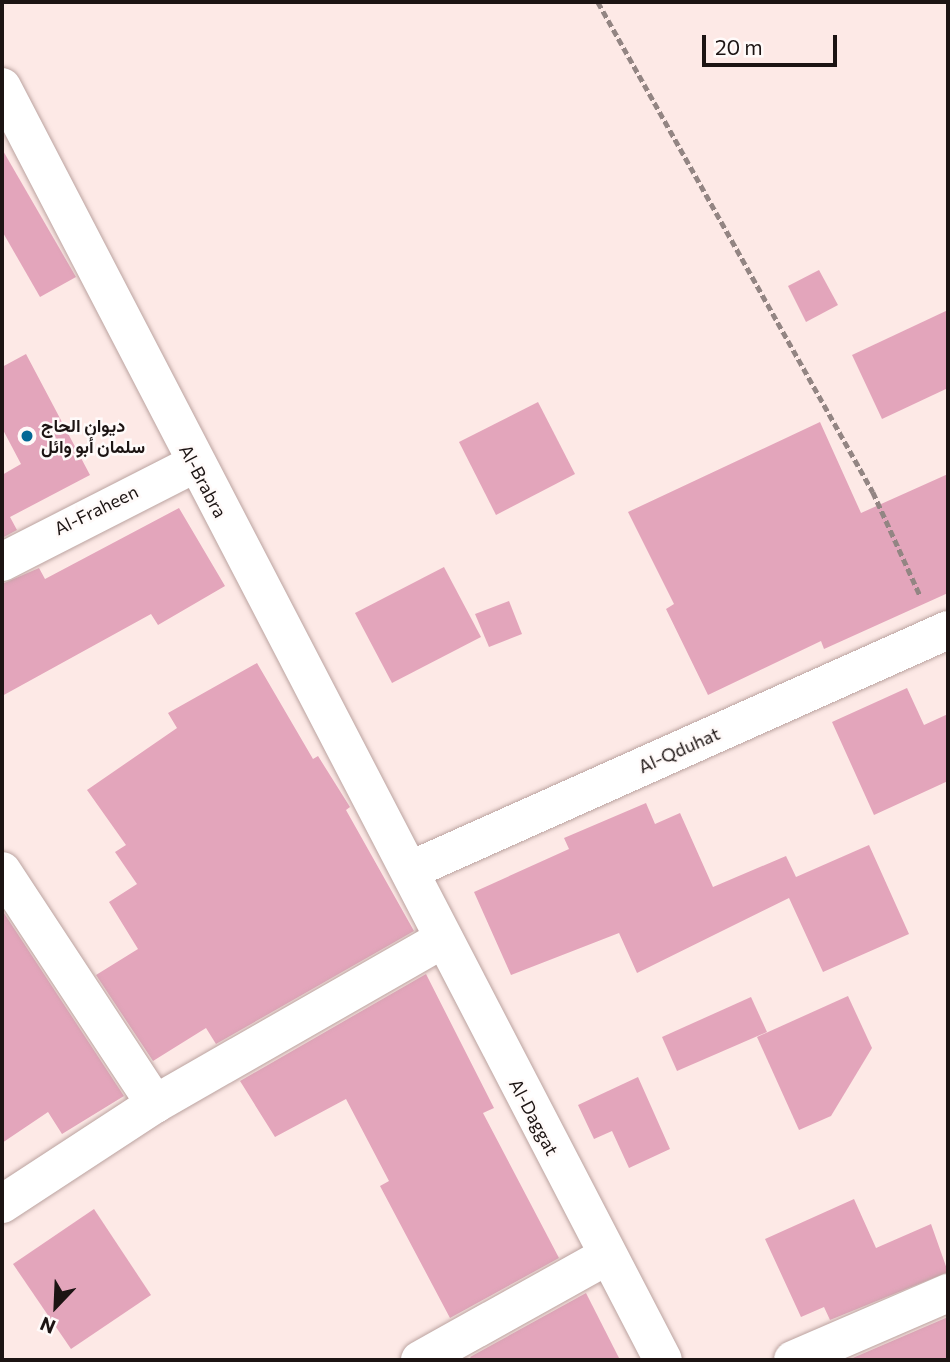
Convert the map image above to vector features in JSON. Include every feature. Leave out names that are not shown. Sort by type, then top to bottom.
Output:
[{"type":"street","name":"Al-Brabra","points":[[2,88],[194,464],[411,870]]},
{"type":"street","name":"Al-Fraheen","points":[[2,562],[194,464]]},
{"type":"street","name":"Al-Qduhat","points":[[411,870],[943,632]]},
{"type":"street","name":"Al-Daggat","points":[[411,870],[441,940],[663,1360]]},
{"type":"street","points":[[2,871],[155,1104]]},
{"type":"street","points":[[2,1204],[155,1104],[441,940]]},
{"type":"street","points":[[420,1360],[607,1256]]},
{"type":"street","points":[[793,1360],[948,1293]]},
{"type":"path","points":[[598,2],[873,492],[943,632]]},
{"type":"building","points":[[2,149],[76,277],[40,297],[2,231]]},
{"type":"building","points":[[819,270],[838,305],[806,322],[788,286]]},
{"type":"building","points":[[948,310],[948,388],[882,419],[852,355]]},
{"type":"building","points":[[26,354],[90,475],[10,517],[17,530],[2,538],[2,475],[21,464],[2,428],[2,367]]},
{"type":"building","points":[[538,402],[575,474],[496,515],[459,442]]},
{"type":"building","points":[[820,422],[861,513],[948,474],[948,593],[824,649],[821,641],[708,695],[666,609],[674,604],[628,512]]},
{"type":"building","points":[[179,508],[225,586],[158,625],[151,614],[2,696],[2,584],[39,568],[45,579]]},
{"type":"building","points":[[444,567],[481,637],[392,683],[355,613]]},
{"type":"building","points":[[509,601],[522,634],[489,647],[475,614]]},
{"type":"building","points":[[257,663],[313,759],[318,756],[350,807],[346,810],[414,931],[216,1044],[206,1028],[153,1061],[96,975],[138,949],[109,902],[137,884],[115,852],[126,845],[87,790],[177,728],[168,713]]},
{"type":"building","points":[[907,688],[924,725],[948,714],[948,781],[874,815],[832,722]]},
{"type":"building","points":[[646,803],[655,824],[680,813],[713,887],[786,856],[796,877],[869,845],[909,934],[823,972],[789,898],[637,973],[619,933],[511,975],[474,892],[569,849],[564,838]]},
{"type":"building","points":[[2,910],[124,1096],[62,1134],[48,1112],[2,1143]]},
{"type":"building","points":[[426,974],[494,1108],[483,1113],[559,1258],[450,1318],[380,1186],[389,1181],[346,1099],[275,1137],[240,1081]]},
{"type":"building","points":[[848,996],[872,1048],[831,1116],[799,1130],[757,1037]]},
{"type":"building","points":[[751,997],[767,1032],[677,1071],[662,1037]]},
{"type":"building","points":[[638,1077],[670,1149],[629,1168],[612,1131],[594,1139],[578,1105]]},
{"type":"building","points":[[854,1199],[876,1248],[931,1224],[948,1272],[830,1320],[824,1307],[801,1317],[765,1239]]},
{"type":"building","points":[[94,1209],[151,1295],[71,1349],[13,1264]]},
{"type":"building","points":[[586,1293],[620,1360],[472,1360],[470,1357]]},
{"type":"building","points":[[948,1317],[948,1360],[848,1360]]},
{"type":"place","name":"ديوان الحاج سلمان أبو وائل","points":[[27,436]]}]
